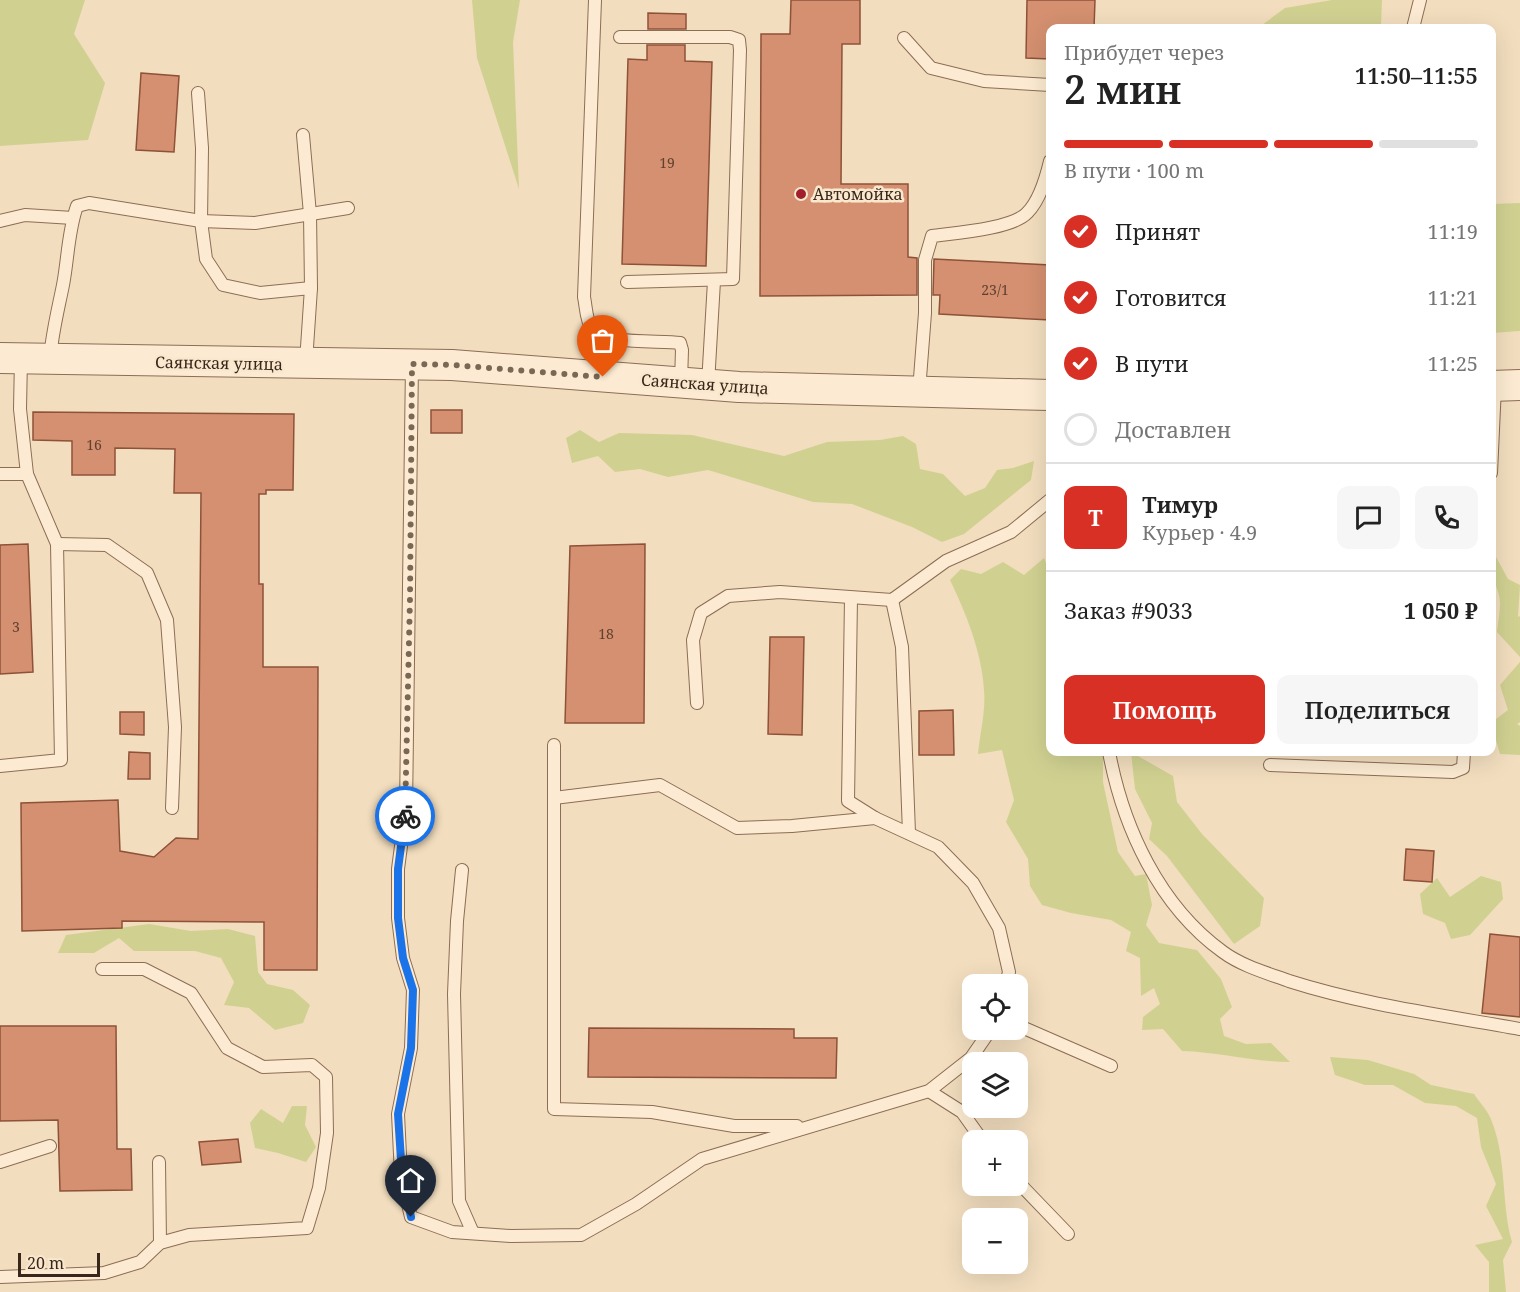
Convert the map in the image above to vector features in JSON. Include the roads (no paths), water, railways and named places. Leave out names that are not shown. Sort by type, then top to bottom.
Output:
[{"type":"street","name":"Саянская улица","points":[[10,358],[412,364],[498,368],[694,384],[1046,395]]},
{"type":"lane","points":[[595,0],[584,297],[590,326],[595,333],[632,341],[680,343],[694,384]]},
{"type":"lane","points":[[1414,24],[1420,0]]},
{"type":"lane","points":[[620,37],[730,37],[739,40],[740,50],[733,279],[627,282]]},
{"type":"lane","points":[[904,38],[931,68],[984,81],[1046,85]]},
{"type":"lane","points":[[198,93],[202,148],[201,221],[206,259],[223,285],[260,293],[311,288]]},
{"type":"lane","points":[[303,135],[310,214],[311,288],[305,364]]},
{"type":"lane","points":[[919,392],[925,314],[925,260],[932,236],[991,229],[1026,214],[1046,181]]},
{"type":"lane","points":[[50,359],[52,330],[63,286],[73,218],[77,206],[90,203],[201,221],[255,223],[348,208]]},
{"type":"lane","points":[[0,221],[25,215],[73,218]]},
{"type":"lane","points":[[694,384],[714,281]]},
{"type":"lane","points":[[0,766],[61,760],[57,544],[27,474],[20,409],[10,358]]},
{"type":"lane","points":[[412,364],[405,808],[398,869],[398,918],[403,958],[413,990],[411,1048],[398,1114],[402,1175],[411,1217],[452,1232],[511,1236],[581,1235],[636,1204],[702,1159],[929,1091],[971,1058],[984,1040]]},
{"type":"lane","points":[[1496,433],[1502,386]]},
{"type":"lane","points":[[0,474],[27,474]]},
{"type":"lane","points":[[697,703],[693,640],[701,613],[728,596],[780,592],[892,600],[946,561],[1011,532],[1046,503]]},
{"type":"lane","points":[[57,544],[107,545],[147,573],[166,620],[175,727],[172,808]]},
{"type":"lane","points":[[851,598],[848,801],[875,818],[938,847],[973,883],[999,928],[1008,974]]},
{"type":"lane","points":[[892,600],[902,647],[909,833]]},
{"type":"lane","points":[[554,745],[554,1109],[652,1112],[734,1125],[810,1126]]},
{"type":"lane","points":[[1110,756],[1125,812],[1143,856],[1166,896],[1194,926],[1224,952],[1260,971],[1333,995],[1520,1029]]},
{"type":"lane","points":[[1270,765],[1453,772],[1463,768],[1464,756]]},
{"type":"lane","points":[[554,798],[660,785],[737,828],[792,826],[875,818]]},
{"type":"lane","points":[[462,870],[456,921],[454,994],[459,1201],[473,1233]]},
{"type":"lane","points":[[0,1277],[104,1273],[140,1262],[160,1243],[189,1234],[307,1228],[319,1188],[327,1133],[326,1077],[312,1065],[263,1067],[227,1048],[191,993],[144,969],[102,969]]},
{"type":"lane","points":[[1028,1030],[1111,1066]]},
{"type":"lane","points":[[929,1091],[962,1112],[975,1130]]},
{"type":"lane","points":[[0,1162],[50,1146]]},
{"type":"lane","points":[[159,1162],[160,1243]]},
{"type":"lane","points":[[1028,1192],[1068,1234]]},
{"type":"place","name":"Автомойка","points":[[801,194]]}]
